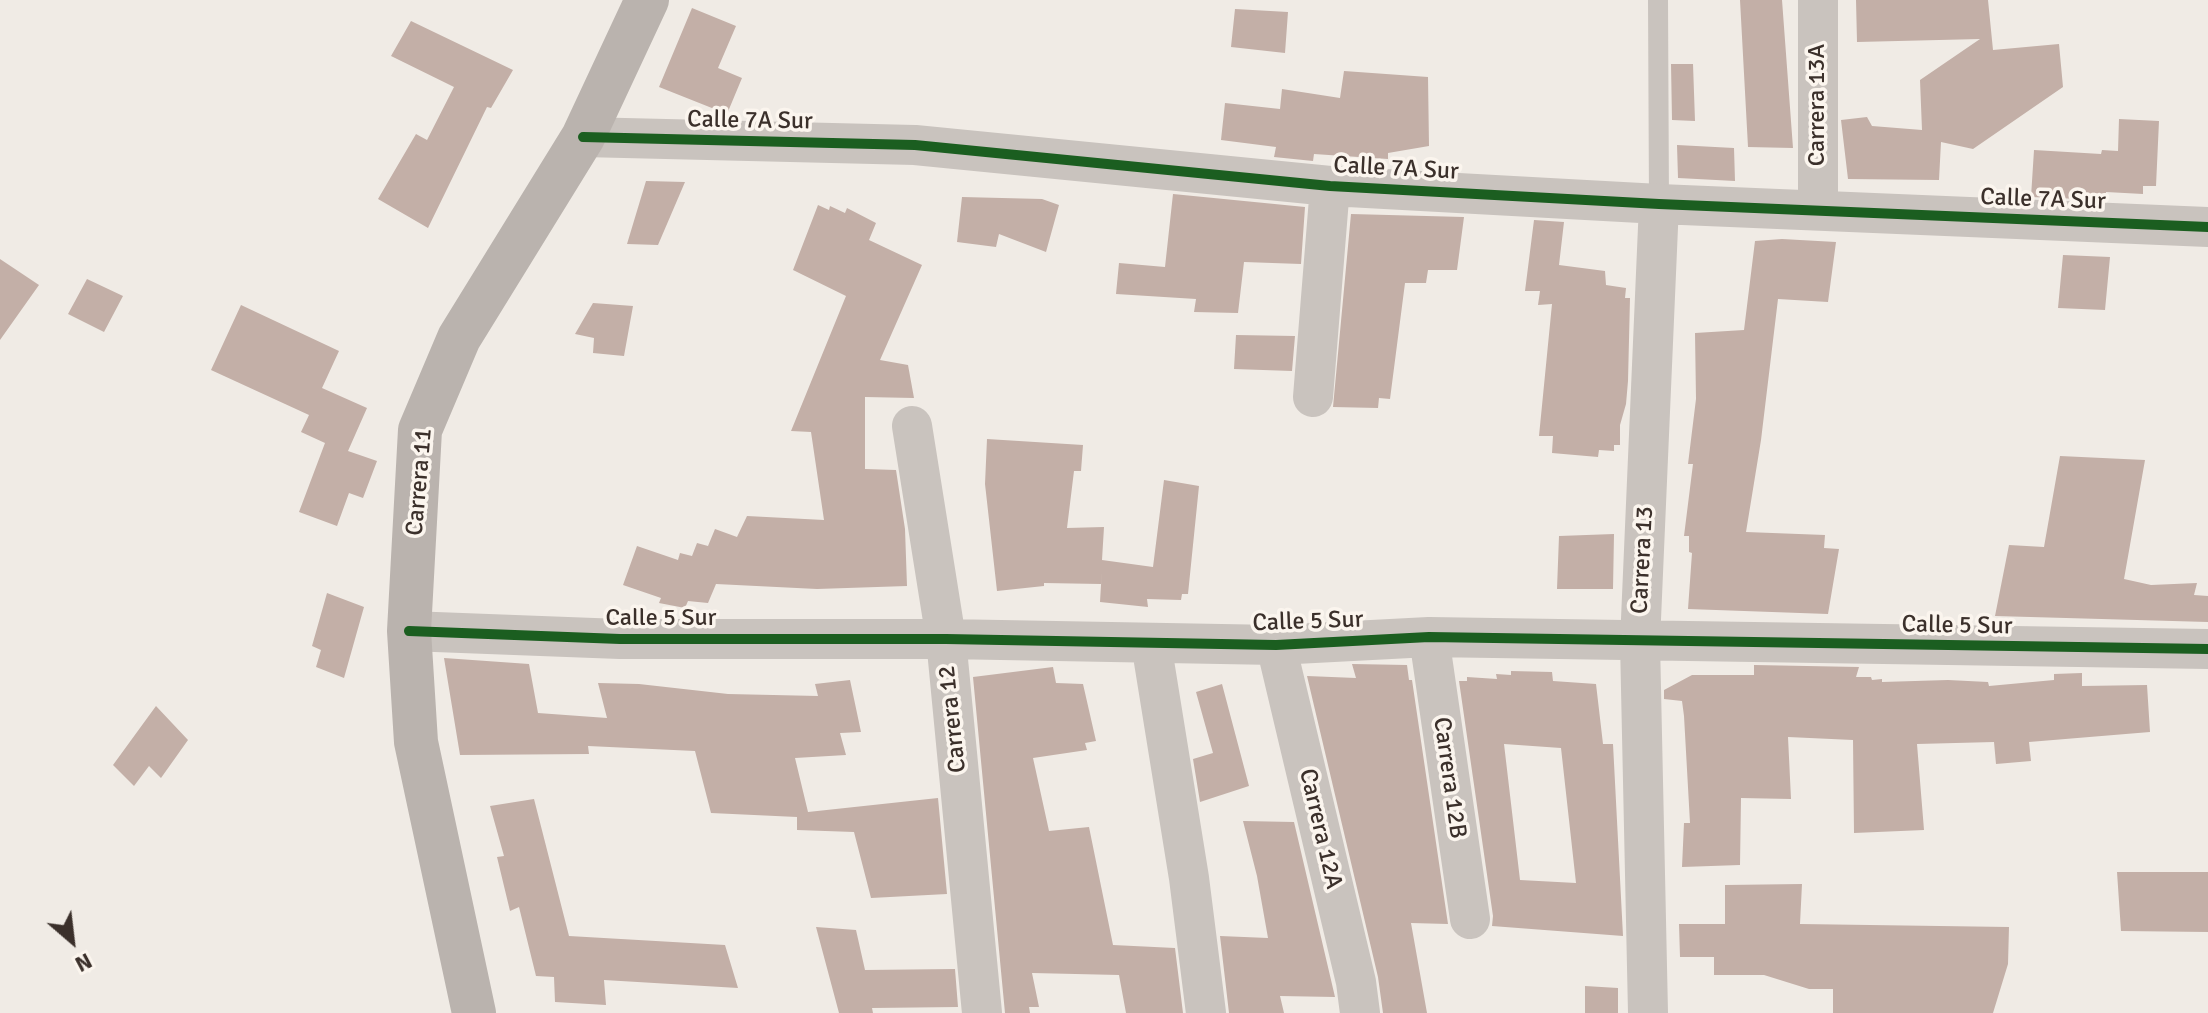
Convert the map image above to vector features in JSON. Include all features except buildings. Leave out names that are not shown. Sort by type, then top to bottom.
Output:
[{"type":"main road","name":"Carrera 11","points":[[474,1013],[416,742],[409,631],[420,430],[459,338],[583,137],[647,0]]},
{"type":"street","name":"Carrera 13A","points":[[1818,0],[1818,210]]},
{"type":"street","name":"Calle 7A Sur","points":[[583,137],[915,145],[1330,186],[1659,204],[2208,227]]},
{"type":"street","points":[[1313,397],[1330,186]]},
{"type":"street","name":"Carrera 13","points":[[1648,1013],[1640,642],[1659,204]]},
{"type":"street","name":"Carrera 12","points":[[912,426],[946,639],[982,1013]]},
{"type":"street","name":"Calle 5 Sur","points":[[409,631],[620,639],[946,639],[1276,645],[1429,637],[2208,649]]},
{"type":"street","name":"Carrera 12B","points":[[1429,637],[1470,919]]},
{"type":"street","points":[[1151,643],[1189,878],[1206,1013]]},
{"type":"street","name":"Carrera 12A","points":[[1276,645],[1356,982],[1360,1013]]},
{"type":"lane","points":[[1658,0],[1659,204]]},
{"type":"cycle path","points":[[583,137],[915,145],[1330,186],[1659,204],[2208,227]]},
{"type":"cycle path","points":[[409,631],[620,639],[946,639],[1276,645],[1429,637],[2208,649]]}]
